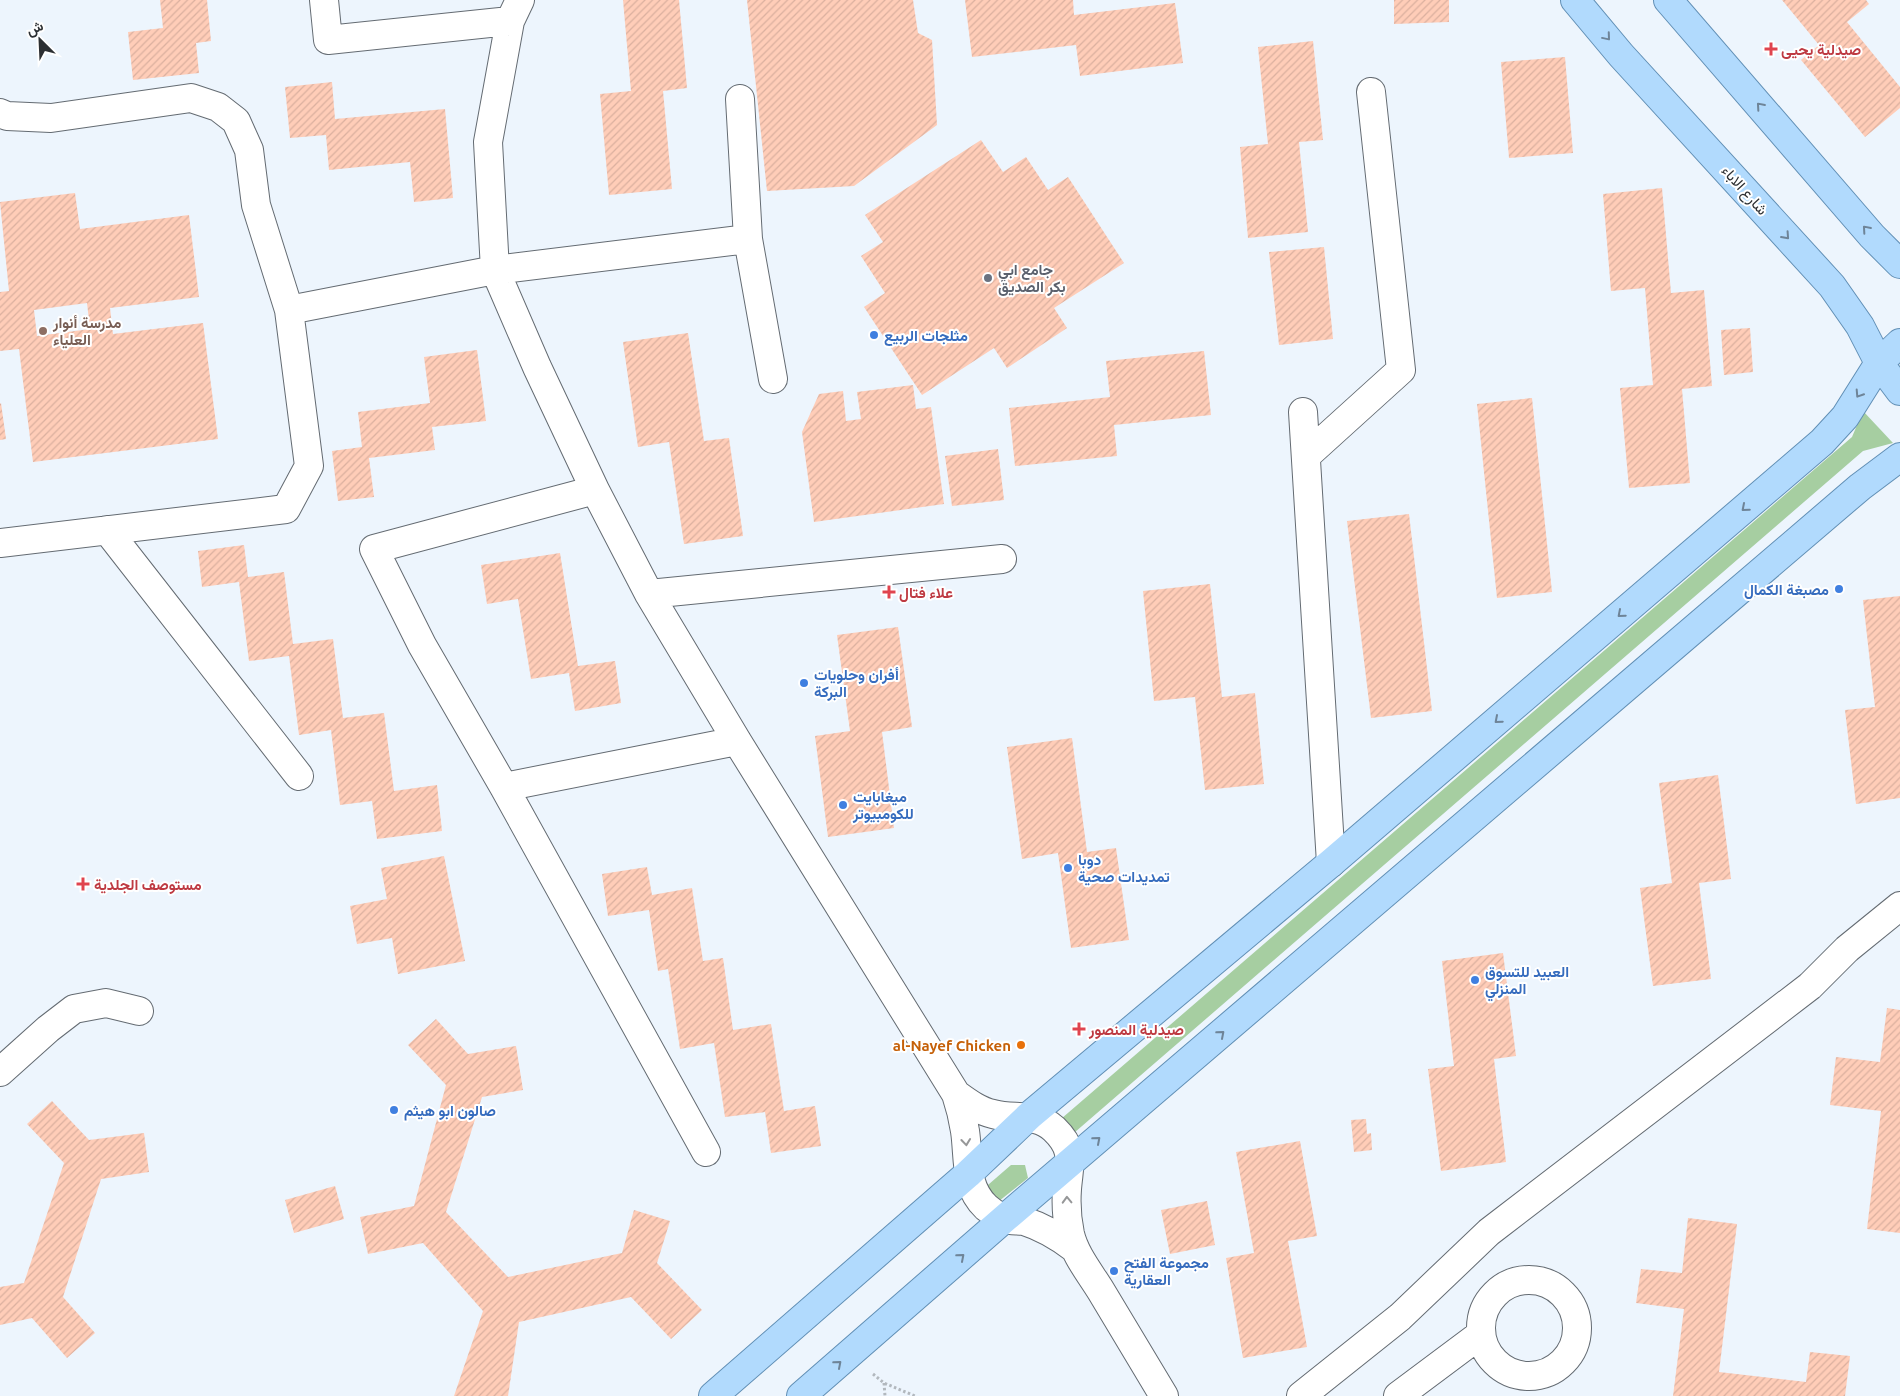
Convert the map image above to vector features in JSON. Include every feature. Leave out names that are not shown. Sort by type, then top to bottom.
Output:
[{"type":"main road","name":"شارع الاباء","points":[[1575,0],[1621,54],[1832,286],[1860,326],[1879,363],[1900,391]]},
{"type":"main road","points":[[1668,0],[1872,236],[1900,264]]},
{"type":"main road","points":[[713,1396],[968,1174],[1029,1116],[1331,863],[1822,442],[1845,417],[1879,363],[1900,343]]},
{"type":"main road","points":[[801,1396],[1004,1219],[1860,487],[1900,457]]},
{"type":"street","points":[[324,0],[328,40],[515,10],[488,142],[495,270],[537,366],[595,490],[649,594],[737,741],[956,1094],[965,1131],[968,1174],[980,1201],[991,1212],[1004,1219],[1021,1220],[1038,1226],[1051,1232],[1074,1248]]},
{"type":"street","points":[[1306,456],[1401,370],[1371,92]]},
{"type":"street","points":[[0,113],[7,116],[51,118],[191,98],[218,107],[236,121],[248,150],[256,205],[289,310],[309,466],[286,509],[0,543]]},
{"type":"street","points":[[740,99],[748,239],[773,380]]},
{"type":"street","points":[[289,310],[495,270],[748,239]]},
{"type":"street","points":[[1303,412],[1331,863]]},
{"type":"street","points":[[595,490],[374,549],[422,645],[504,787],[706,1152]]},
{"type":"street","points":[[107,530],[299,776]]},
{"type":"street","points":[[649,594],[1002,559]]},
{"type":"street","points":[[504,787],[737,741]]},
{"type":"street","points":[[1301,1396],[1400,1317],[1489,1232],[1810,986],[1847,949],[1900,906]]},
{"type":"street","points":[[0,1072],[48,1029],[74,1009],[106,1003],[139,1011]]},
{"type":"street","points":[[956,1094],[972,1106],[990,1114],[1010,1118],[1029,1116],[1042,1120],[1062,1138],[1068,1150],[1071,1163],[1067,1190],[1067,1217],[1074,1248],[1164,1396]]},
{"type":"street","points":[[1398,1396],[1481,1334]]},
{"type":"path","points":[[850,1353],[884,1383],[914,1396]]},
{"type":"path","points":[[884,1383],[885,1396]]},
{"type":"green space","points":[[1863,411],[1893,443],[1863,451],[1067,1139],[1054,1125],[1852,437]]},
{"type":"green space","points":[[1011,1165],[1025,1165],[1028,1178],[994,1205],[981,1191]]},
{"type":"building","points":[[160,0],[207,0],[211,41],[196,43],[199,73],[133,80],[128,32],[163,28]]},
{"type":"building","points":[[623,0],[679,0],[687,88],[663,91],[672,189],[609,195],[600,94],[631,91]]},
{"type":"building","points":[[747,0],[913,0],[918,33],[932,40],[937,125],[854,186],[767,191]]},
{"type":"building","points":[[965,0],[1073,0],[1074,15],[1175,3],[1183,63],[1080,76],[1076,45],[972,57]]},
{"type":"building","points":[[1394,0],[1449,0],[1449,22],[1394,24]]},
{"type":"building","points":[[1782,0],[1866,0],[1869,4],[1847,22],[1900,87],[1900,108],[1865,137],[1801,60],[1819,45]]},
{"type":"building","points":[[1313,41],[1323,140],[1299,142],[1308,232],[1248,238],[1240,147],[1268,144],[1258,47]]},
{"type":"building","points":[[1565,57],[1573,153],[1509,158],[1501,62]]},
{"type":"building","points":[[332,82],[335,119],[445,109],[453,198],[414,202],[410,162],[329,170],[326,135],[290,138],[285,87]]},
{"type":"building","name":"جامع ابي بكر الصديق","points":[[981,140],[1003,172],[1026,157],[1048,190],[1068,177],[1124,263],[1054,308],[1067,328],[1007,368],[994,348],[922,395],[864,307],[885,293],[861,256],[883,242],[865,215]]},
{"type":"building","points":[[1662,188],[1671,293],[1704,290],[1712,386],[1682,389],[1690,483],[1629,488],[1620,388],[1653,385],[1645,288],[1611,291],[1603,194]]},
{"type":"building","points":[[75,193],[80,229],[189,215],[199,297],[110,308],[113,334],[203,323],[218,439],[33,462],[19,349],[0,351],[0,292],[9,291],[0,202]],"holes":[[[87,303],[90,329],[37,336],[34,310]]]},
{"type":"building","points":[[1324,247],[1333,339],[1279,345],[1269,252]]},
{"type":"building","points":[[1750,328],[1753,372],[1724,375],[1721,330]]},
{"type":"building","points":[[688,333],[704,441],[729,438],[743,536],[684,544],[669,442],[638,447],[623,342]]},
{"type":"building","points":[[477,350],[486,421],[432,427],[435,450],[369,458],[374,497],[338,501],[332,451],[362,447],[358,412],[430,403],[424,357]]},
{"type":"building","points":[[1204,351],[1211,415],[1114,425],[1117,456],[1015,466],[1009,408],[1110,397],[1106,361]]},
{"type":"building","points":[[913,385],[916,409],[931,407],[944,504],[814,522],[802,432],[819,394],[843,391],[846,421],[861,419],[857,392]]},
{"type":"building","points":[[1532,398],[1552,592],[1497,598],[1477,404]]},
{"type":"building","points":[[0,404],[6,439],[0,440]]},
{"type":"building","points":[[998,449],[1004,500],[952,506],[945,456]]},
{"type":"building","points":[[1409,514],[1432,711],[1371,718],[1347,521]]},
{"type":"building","points":[[244,545],[248,577],[284,572],[293,644],[333,639],[343,718],[384,713],[394,791],[437,785],[442,831],[377,839],[372,801],[340,805],[331,730],[299,735],[289,656],[249,661],[239,582],[202,587],[198,551]]},
{"type":"building","points":[[560,553],[578,666],[615,661],[621,703],[575,711],[569,673],[531,679],[518,599],[487,604],[481,565]]},
{"type":"building","points":[[1210,584],[1222,697],[1255,693],[1264,784],[1205,790],[1195,697],[1154,701],[1143,591]]},
{"type":"building","points":[[1900,596],[1900,798],[1856,804],[1845,710],[1875,707],[1863,600]]},
{"type":"building","points":[[898,627],[912,727],[882,732],[894,828],[828,837],[815,736],[850,731],[837,635]]},
{"type":"building","points":[[1072,738],[1087,852],[1116,848],[1129,940],[1071,948],[1058,853],[1022,859],[1007,747]]},
{"type":"building","points":[[1718,775],[1731,879],[1699,883],[1711,979],[1653,986],[1640,888],[1672,883],[1659,783]]},
{"type":"building","points":[[444,856],[465,961],[398,974],[392,938],[357,944],[350,906],[387,899],[381,868]]},
{"type":"building","points":[[647,867],[652,895],[692,888],[703,961],[723,958],[733,1030],[771,1024],[784,1111],[815,1106],[821,1146],[771,1153],[765,1112],[725,1117],[714,1043],[680,1049],[668,969],[658,971],[649,910],[608,916],[602,874]]},
{"type":"building","points":[[1503,953],[1516,1056],[1494,1059],[1506,1162],[1441,1171],[1428,1069],[1454,1066],[1442,961]]},
{"type":"building","points":[[1887,1008],[1900,1010],[1900,1233],[1867,1229],[1881,1111],[1830,1105],[1836,1057],[1880,1062]]},
{"type":"building","points":[[436,1019],[468,1054],[516,1046],[523,1090],[482,1097],[446,1212],[508,1277],[622,1253],[634,1210],[670,1221],[657,1263],[702,1310],[671,1339],[631,1297],[519,1322],[508,1396],[454,1396],[483,1311],[423,1243],[368,1254],[360,1217],[414,1206],[446,1085],[408,1045]]},
{"type":"building","points":[[52,1101],[89,1140],[144,1133],[149,1172],[101,1179],[63,1297],[95,1333],[67,1358],[32,1318],[0,1325],[0,1287],[24,1283],[64,1163],[27,1124]]},
{"type":"building","points":[[1366,1119],[1367,1134],[1371,1133],[1372,1150],[1354,1152],[1351,1120]]},
{"type":"building","points":[[1300,1141],[1317,1236],[1288,1241],[1307,1347],[1243,1358],[1226,1258],[1254,1253],[1236,1152]]},
{"type":"building","points":[[335,1186],[344,1219],[294,1233],[285,1200]]},
{"type":"building","points":[[1207,1201],[1215,1245],[1170,1254],[1161,1210]]},
{"type":"building","points":[[1688,1218],[1737,1224],[1719,1372],[1806,1382],[1810,1352],[1850,1356],[1845,1396],[1673,1396],[1684,1309],[1636,1303],[1641,1269],[1682,1273]]},
{"type":"place","name":"صيدلية يحيى","points":[[1771,49]]},
{"type":"place","name":"جامع ابي بكر الصديق","points":[[988,278]]},
{"type":"place","name":"مدرسة أنوار العلياء","points":[[43,331]]},
{"type":"place","name":"مثلجات الربيع","points":[[874,335]]},
{"type":"place","name":"مصبغة الكمال","points":[[1839,589]]},
{"type":"place","name":"علاء فتال","points":[[889,592]]},
{"type":"place","name":"أفران وحلويات البركة","points":[[804,683]]},
{"type":"place","name":"ميغابايت للكومبيوتر","points":[[843,805]]},
{"type":"place","name":"دوبا تمديدات صحية","points":[[1068,868]]},
{"type":"place","name":"مستوصف الجلدية","points":[[83,884]]},
{"type":"place","name":"العبيد للتسوق المنزلي","points":[[1475,980]]},
{"type":"place","name":"صيدلية المنصور","points":[[1079,1029]]},
{"type":"place","name":"al-Nayef Chicken","points":[[1021,1045]]},
{"type":"place","name":"صالون ابو هيثم","points":[[394,1110]]},
{"type":"place","name":"مجموعة الفتح العقارية","points":[[1114,1271]]}]
